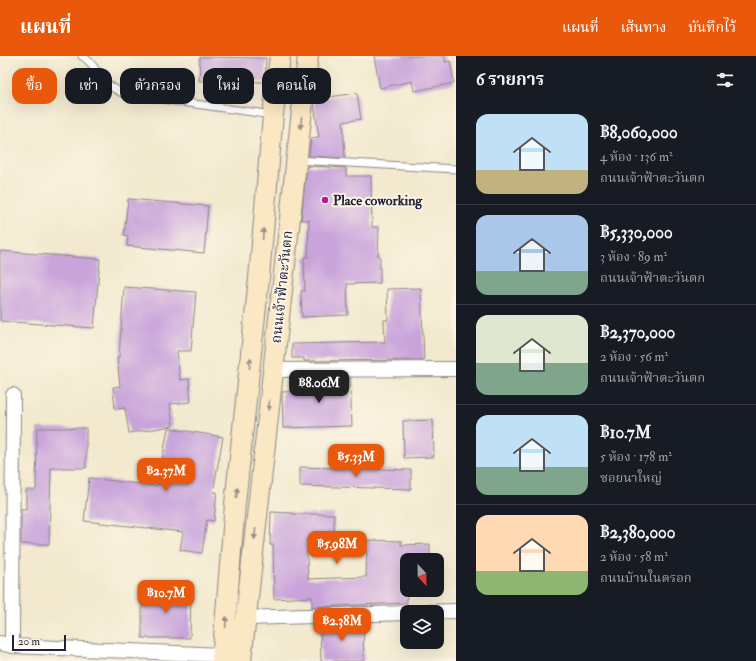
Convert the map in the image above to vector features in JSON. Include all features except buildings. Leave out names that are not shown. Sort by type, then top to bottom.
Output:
[{"type":"main road","name":"ถนนเจ้าฟ้าตะวันตก","points":[[229,659],[235,504],[259,278],[273,115],[280,56]]},
{"type":"main road","name":"ถนนเจ้าฟ้าตะวันตก","points":[[229,659],[246,618],[308,56]]},
{"type":"street","points":[[273,370],[456,370]]},
{"type":"street","points":[[13,395],[6,645],[229,659]]},
{"type":"street","points":[[444,611],[456,611]]},
{"type":"street","points":[[246,618],[400,612]]},
{"type":"lane","points":[[82,56],[87,58],[111,87],[124,94],[273,115]]},
{"type":"lane","points":[[297,160],[456,169]]},
{"type":"place","name":"Place coworking","points":[[325,200]]}]
